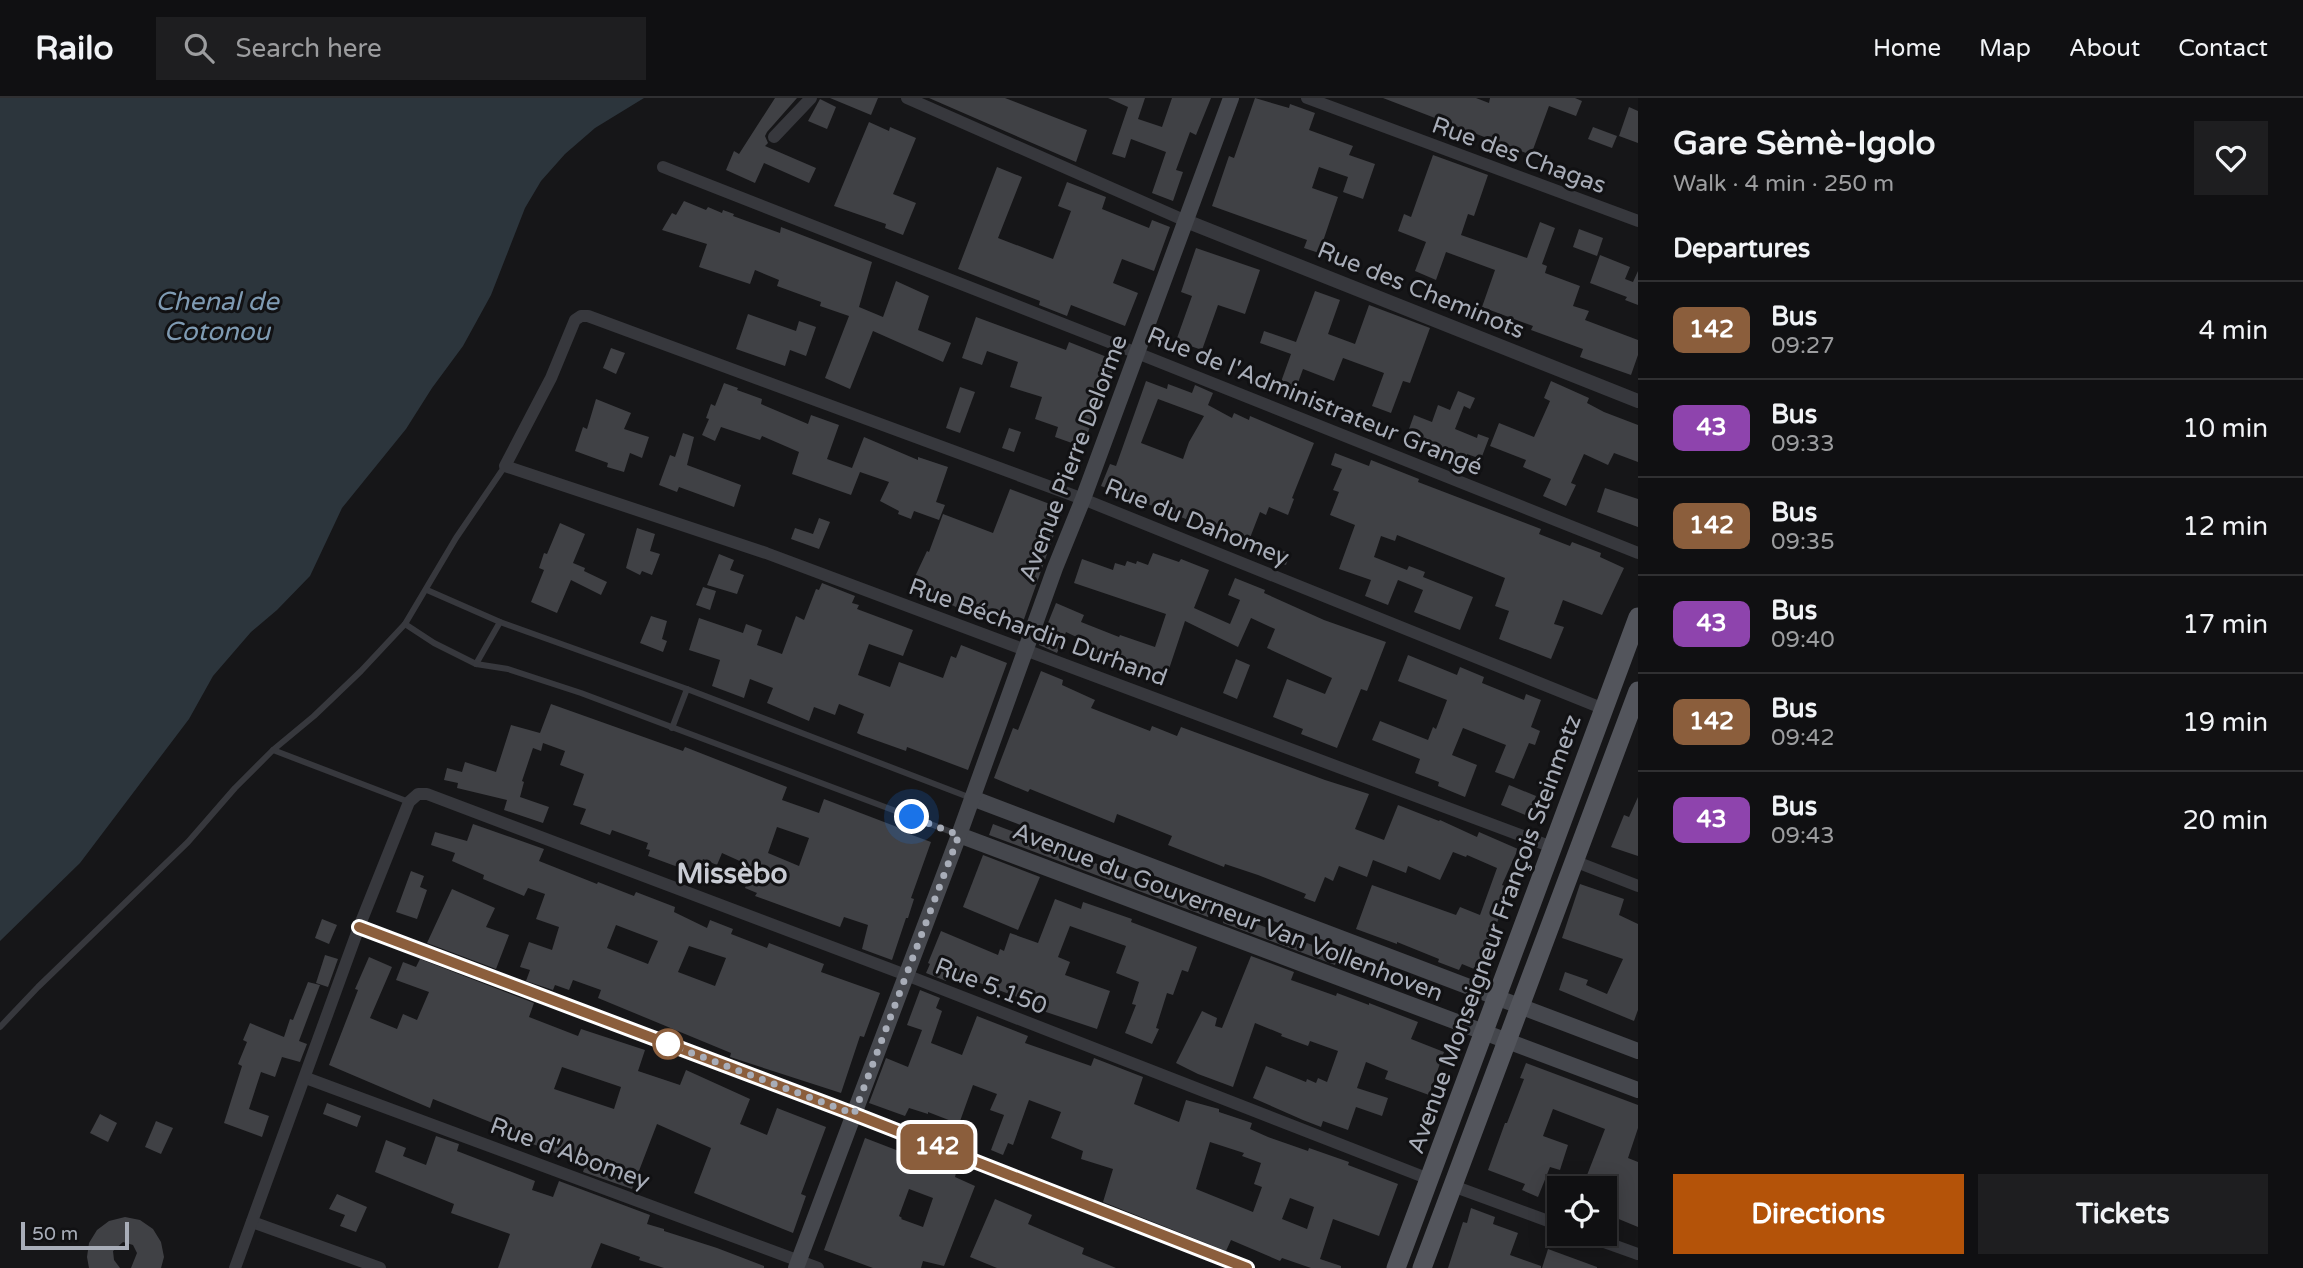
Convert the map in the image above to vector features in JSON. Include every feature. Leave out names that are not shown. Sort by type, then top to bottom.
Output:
[{"type":"main road","name":"Avenue Pierre Delorme","points":[[797,1264],[959,835],[1231,98]]},
{"type":"main road","name":"Avenue Monseigneur François Steinmetz","points":[[1396,1268],[1638,617]]},
{"type":"main road","name":"Avenue Monseigneur François Steinmetz","points":[[1422,1268],[1574,861],[1633,720],[1638,691]]},
{"type":"main road","name":"Avenue du Gouverneur Van Vollenhoven","points":[[972,798],[1638,1051]]},
{"type":"main road","name":"Avenue du Gouverneur Van Vollenhoven","points":[[959,835],[1638,1090]]},
{"type":"street","points":[[774,137],[811,98]]},
{"type":"street","points":[[907,98],[1186,221]]},
{"type":"street","name":"Rue des Chagas","points":[[1307,98],[1638,221]]},
{"type":"street","name":"Rue de l'Administrateur Grangé","points":[[663,167],[1638,553]]},
{"type":"street","name":"Rue des Cheminots","points":[[1186,221],[1638,401]]},
{"type":"street","name":"Rue du Dahomey","points":[[505,466],[551,378],[575,320],[588,316],[1083,499],[1604,709]]},
{"type":"street","name":"Rue Béchardin Durhand","points":[[505,466],[766,553],[1552,847]]},
{"type":"street","name":"Rue 5.150","points":[[414,798],[427,794],[906,975],[1429,1179]]},
{"type":"street","points":[[235,1268],[359,927],[414,798]]},
{"type":"street","points":[[1574,861],[1638,886]]},
{"type":"street","points":[[359,927],[854,1114],[1247,1268]]},
{"type":"street","name":"Rue d'Abomey","points":[[306,1078],[797,1264],[818,1268]]},
{"type":"street","points":[[1453,1186],[1547,1221]]},
{"type":"street","points":[[252,1222],[380,1268]]},
{"type":"street","points":[[1616,1246],[1638,1254]]},
{"type":"lane","points":[[0,1027],[37,987],[188,842],[235,788],[273,750],[314,716],[405,624],[456,538],[505,466]]},
{"type":"lane","points":[[427,590],[500,622],[687,689],[972,798]]},
{"type":"lane","points":[[476,664],[500,622]]},
{"type":"lane","points":[[405,624],[434,643],[476,664],[532,676],[959,835]]},
{"type":"lane","points":[[672,728],[687,689]]},
{"type":"lane","points":[[273,750],[414,798]]},
{"type":"water","name":"Chenal de Cotonou","points":[[0,98],[644,98],[595,128],[565,154],[541,181],[525,208],[491,295],[463,346],[406,429],[342,508],[310,576],[251,632],[213,676],[189,719],[80,863],[0,941]]},
{"type":"building","points":[[775,98],[797,98],[767,132],[765,136],[768,143],[765,146],[816,168],[809,183],[764,163],[755,183],[726,170],[734,151],[739,154]]},
{"type":"building","points":[[830,98],[878,98],[871,115]]},
{"type":"building","points":[[929,98],[1005,98],[1087,130],[1076,162]]},
{"type":"building","points":[[1108,98],[1145,98],[1138,119],[1162,127],[1172,98],[1211,98],[1196,135],[1190,132],[1176,170],[1183,172],[1173,201],[1152,193],[1166,152],[1131,139],[1125,158],[1112,154],[1128,107]]},
{"type":"building","points":[[1255,98],[1289,108],[1290,104],[1315,113],[1309,130],[1353,146],[1349,155],[1375,164],[1363,199],[1343,192],[1348,177],[1319,167],[1312,188],[1338,197],[1319,253],[1304,248],[1307,240],[1212,206],[1229,156],[1234,158]]},
{"type":"building","points":[[1383,98],[1476,98],[1489,103],[1490,98],[1575,98],[1582,101],[1576,116],[1549,106],[1531,155]]},
{"type":"building","points":[[820,99],[836,107],[827,129],[808,121]]},
{"type":"building","points":[[1629,107],[1638,111],[1638,143],[1619,136]]},
{"type":"building","points":[[869,122],[916,138],[893,194],[916,203],[903,235],[885,228],[886,224],[834,206]]},
{"type":"building","points":[[1593,127],[1617,136],[1612,148],[1588,139]]},
{"type":"building","points":[[1433,155],[1488,175],[1474,216],[1468,214],[1461,235],[1527,258],[1540,222],[1555,228],[1542,264],[1547,266],[1545,273],[1580,286],[1573,306],[1589,311],[1585,320],[1638,340],[1638,355],[1631,375],[1580,357],[1583,349],[1531,330],[1533,326],[1482,307],[1495,270],[1446,252],[1436,280],[1415,271],[1426,242],[1398,231],[1404,214],[1411,217]]},
{"type":"building","points":[[997,167],[1022,177],[998,238],[1053,259],[1071,211],[1058,206],[1067,182],[1106,197],[1102,209],[1149,228],[1152,220],[1170,227],[1154,271],[1122,259],[1113,283],[1138,293],[1125,326],[1071,305],[1067,316],[1039,305],[1040,301],[958,269]]},
{"type":"building","points":[[684,201],[706,210],[708,207],[722,213],[723,210],[780,233],[781,227],[872,262],[859,307],[883,317],[896,281],[929,296],[918,330],[951,343],[943,362],[873,331],[850,389],[825,378],[849,316],[820,306],[821,302],[777,286],[779,280],[755,270],[750,284],[699,267],[707,244],[662,230],[672,213],[676,215]]},
{"type":"building","points":[[1579,229],[1603,238],[1597,256],[1573,247]]},
{"type":"building","points":[[1196,248],[1260,270],[1245,314],[1218,305],[1202,350],[1176,341],[1192,296],[1181,292]]},
{"type":"building","points":[[1600,255],[1630,267],[1625,279],[1633,282],[1638,271],[1638,305],[1625,300],[1627,297],[1590,283]]},
{"type":"building","points":[[1315,291],[1340,300],[1328,334],[1355,344],[1369,305],[1430,328],[1410,383],[1403,381],[1391,413],[1372,406],[1384,373],[1343,358],[1334,381],[1303,369],[1292,399],[1277,393],[1291,354],[1260,343],[1264,331],[1296,342]]},
{"type":"building","points":[[748,314],[796,331],[799,321],[816,327],[806,356],[790,350],[785,366],[736,349]]},
{"type":"building","points":[[976,317],[1066,350],[1069,342],[1117,361],[1083,447],[1055,437],[1058,427],[1035,419],[1042,397],[1010,387],[1018,362],[987,351],[982,365],[962,358]]},
{"type":"building","points":[[611,348],[625,353],[616,374],[603,368]]},
{"type":"building","points":[[1146,381],[1167,389],[1168,384],[1192,393],[1195,385],[1213,393],[1208,405],[1232,418],[1234,413],[1249,420],[1250,416],[1314,443],[1288,515],[1269,507],[1266,515],[1260,512],[1248,543],[1227,535],[1228,531],[1193,517],[1191,521],[1101,486],[1110,464],[1116,466]],"holes":[[[1158,399],[1204,416],[1183,459],[1141,443]]]},
{"type":"building","points":[[1551,381],[1589,398],[1587,403],[1604,412],[1638,425],[1638,462],[1614,453],[1608,465],[1584,454],[1571,483],[1576,485],[1566,506],[1543,496],[1551,479],[1523,467],[1526,460],[1490,446],[1499,423],[1534,437],[1550,401],[1544,398]]},
{"type":"building","points":[[724,383],[762,399],[761,404],[808,424],[811,415],[839,425],[827,459],[852,468],[864,437],[918,460],[918,457],[948,467],[936,502],[945,505],[939,520],[914,511],[911,519],[898,514],[899,511],[880,501],[889,482],[860,472],[851,495],[792,474],[799,452],[762,436],[760,440],[721,427],[715,441],[702,435],[709,419],[706,418],[711,404],[715,406]]},
{"type":"building","points":[[960,387],[975,392],[960,433],[946,428]]},
{"type":"building","points":[[1458,391],[1475,398],[1470,409],[1464,406],[1455,429],[1477,438],[1478,434],[1489,438],[1481,459],[1467,454],[1465,460],[1416,443],[1414,446],[1404,443],[1414,415],[1432,422],[1438,405],[1450,410]]},
{"type":"building","points":[[596,399],[631,413],[624,429],[649,437],[642,458],[630,453],[624,472],[607,467],[608,463],[575,451],[583,427],[587,429]]},
{"type":"building","points":[[1009,428],[1021,432],[1014,452],[1002,448]]},
{"type":"building","points":[[683,433],[694,437],[687,465],[741,485],[734,507],[679,487],[677,492],[659,485],[670,455],[675,457]]},
{"type":"building","points":[[1335,453],[1369,466],[1371,460],[1419,479],[1418,482],[1541,529],[1539,534],[1570,546],[1572,542],[1601,553],[1600,557],[1624,568],[1602,615],[1563,600],[1554,624],[1564,627],[1551,659],[1499,639],[1509,611],[1495,606],[1505,578],[1397,535],[1395,541],[1381,536],[1374,557],[1407,570],[1409,566],[1425,572],[1423,577],[1473,597],[1460,630],[1414,612],[1423,590],[1398,580],[1388,605],[1365,596],[1371,580],[1339,569],[1355,525],[1330,515],[1339,492],[1333,490],[1342,469],[1331,465]]},
{"type":"building","points":[[1605,488],[1638,499],[1638,527],[1597,512]]},
{"type":"building","points":[[1010,489],[1063,509],[1023,622],[960,602],[958,608],[911,585],[927,551],[929,552],[943,514],[993,533]]},
{"type":"building","points":[[819,518],[830,522],[819,549],[791,539],[795,528],[813,534]]},
{"type":"building","points":[[560,523],[585,534],[573,563],[607,582],[601,595],[571,580],[557,613],[531,602],[544,570],[539,568],[544,553],[547,554]]},
{"type":"building","points":[[637,528],[655,534],[650,551],[660,554],[652,575],[642,571],[640,575],[626,568]]},
{"type":"building","points":[[1277,549],[1290,553],[1286,565],[1273,561]]},
{"type":"building","points":[[1153,553],[1179,562],[1181,559],[1209,570],[1194,608],[1230,624],[1240,600],[1228,595],[1235,578],[1324,620],[1386,642],[1367,691],[1361,689],[1337,748],[1301,734],[1303,729],[1273,717],[1287,679],[1325,694],[1332,678],[1267,648],[1275,629],[1251,618],[1238,647],[1185,621],[1166,678],[1090,653],[1093,645],[1066,632],[1057,653],[1039,645],[1056,603],[1084,615],[1081,622],[1155,647],[1166,614],[1074,583],[1082,559],[1113,570],[1115,563],[1125,566],[1127,561],[1148,565]]},
{"type":"building","points":[[719,554],[734,560],[730,570],[744,575],[737,594],[707,585]]},
{"type":"building","points":[[822,583],[855,596],[852,603],[859,605],[857,609],[913,630],[903,656],[869,644],[858,675],[890,687],[899,662],[943,678],[951,656],[956,658],[961,645],[1007,663],[968,770],[907,747],[906,751],[857,733],[864,714],[839,704],[835,715],[814,707],[809,721],[767,703],[773,688],[750,679],[744,698],[712,686],[720,660],[689,650],[699,618],[743,633],[746,624],[762,630],[757,645],[782,654],[796,616],[804,620],[816,589],[819,590]]},
{"type":"building","points":[[703,587],[716,591],[710,610],[696,605]]},
{"type":"building","points":[[651,616],[667,621],[662,639],[667,641],[663,652],[640,643]]},
{"type":"building","points":[[1408,655],[1457,675],[1460,667],[1484,677],[1482,683],[1524,700],[1526,694],[1541,700],[1531,727],[1540,731],[1535,745],[1529,743],[1514,779],[1495,772],[1506,745],[1463,728],[1452,755],[1477,765],[1465,797],[1438,786],[1439,782],[1415,773],[1420,759],[1372,740],[1380,721],[1428,740],[1433,727],[1436,729],[1447,700],[1398,681]]},
{"type":"building","points":[[1236,659],[1250,665],[1237,699],[1223,693]]},
{"type":"building","points":[[1041,671],[1063,680],[1062,685],[1095,700],[1091,708],[1150,731],[1152,726],[1177,736],[1181,727],[1369,794],[1355,829],[1384,840],[1398,805],[1477,837],[1479,832],[1518,849],[1502,885],[1510,888],[1479,971],[1462,964],[1459,970],[1397,942],[1356,929],[1372,885],[1456,915],[1460,907],[1480,915],[1497,868],[1467,855],[1466,857],[1453,852],[1440,880],[1408,866],[1406,873],[1373,860],[1367,877],[1339,866],[1333,881],[1325,877],[1315,902],[1304,898],[1306,894],[1258,875],[1225,864],[1224,867],[1168,845],[1172,836],[1117,814],[1114,823],[1030,789],[1028,792],[994,778],[1013,728],[1018,730]]},
{"type":"building","points":[[551,704],[683,751],[685,747],[787,787],[782,800],[819,813],[824,799],[931,842],[892,960],[862,949],[868,925],[844,917],[840,927],[755,896],[757,893],[745,888],[753,867],[722,853],[717,865],[703,859],[697,874],[648,856],[648,843],[612,830],[610,835],[580,824],[586,809],[573,805],[584,774],[560,765],[565,751],[543,743],[541,751],[533,748],[522,781],[524,782],[520,797],[549,807],[543,823],[504,810],[507,800],[457,788],[458,783],[444,780],[447,768],[462,772],[465,762],[496,772],[511,725],[540,733]],"holes":[[[777,827],[809,838],[799,866],[768,853]]]},
{"type":"building","points":[[1509,785],[1536,796],[1528,816],[1501,805]]},
{"type":"building","points":[[1638,797],[1638,856],[1611,847],[1624,815],[1629,817]]},
{"type":"building","points":[[473,824],[544,849],[539,861],[597,884],[598,882],[634,896],[636,892],[675,907],[674,912],[707,928],[710,920],[733,929],[731,934],[767,948],[769,943],[824,964],[821,972],[880,993],[864,1037],[860,1036],[841,1093],[730,1057],[731,1053],[598,998],[601,990],[573,980],[569,990],[555,985],[553,990],[526,981],[530,970],[520,967],[529,942],[552,950],[559,927],[536,919],[545,894],[528,888],[524,896],[483,879],[484,875],[452,861],[455,853],[431,845],[435,832],[467,841]],"holes":[[[616,925],[658,941],[648,964],[607,948]],[[689,946],[726,958],[715,986],[678,972]]]},
{"type":"building","points":[[993,824],[1212,908],[1208,917],[989,835]]},
{"type":"building","points":[[983,855],[1040,877],[1018,930],[963,907]]},
{"type":"building","points":[[411,871],[424,876],[420,887],[427,890],[417,919],[396,912]]},
{"type":"building","points":[[1580,884],[1624,899],[1619,915],[1638,924],[1638,1010],[1634,1021],[1559,990],[1565,972],[1588,980],[1586,985],[1607,994],[1623,959],[1562,938]]},
{"type":"building","points":[[452,889],[495,908],[486,927],[509,935],[496,969],[427,943]]},
{"type":"building","points":[[1055,899],[1081,909],[1083,902],[1132,919],[1131,922],[1197,947],[1188,972],[1182,970],[1173,995],[1167,993],[1156,1028],[1159,1029],[1152,1044],[1125,1033],[1136,1005],[1132,1004],[1139,982],[1116,973],[1126,946],[1070,926],[1058,957],[1070,962],[1065,975],[1110,991],[1097,1029],[1043,1011],[1044,1007],[950,972],[946,981],[926,973],[941,931],[998,955],[1000,949],[1004,951],[1010,933],[1038,943]]},
{"type":"building","points":[[1225,912],[1339,955],[1335,965],[1223,923]]},
{"type":"building","points":[[322,919],[337,925],[329,944],[315,938]]},
{"type":"building","points":[[325,955],[338,959],[328,987],[316,983]]},
{"type":"building","points":[[1251,956],[1294,972],[1291,980],[1336,996],[1337,993],[1369,1003],[1418,1022],[1411,1039],[1444,1052],[1429,1095],[1385,1079],[1388,1071],[1366,1062],[1357,1088],[1388,1098],[1382,1116],[1356,1107],[1348,1130],[1323,1121],[1321,1127],[1303,1120],[1253,1098],[1266,1066],[1306,1082],[1307,1079],[1316,1083],[1318,1078],[1327,1082],[1338,1051],[1310,1041],[1308,1046],[1255,1023],[1233,1087],[1176,1063],[1202,1011],[1217,1018],[1215,1026],[1222,1028]]},
{"type":"building","points":[[369,957],[392,967],[370,1018],[397,1029],[403,1014],[417,1020],[429,992],[396,980],[403,962],[416,967],[420,959],[534,1003],[529,1017],[578,1036],[581,1029],[645,1050],[638,1071],[680,1085],[686,1070],[750,1099],[740,1124],[767,1135],[777,1108],[826,1127],[801,1194],[806,1196],[793,1233],[694,1193],[711,1148],[657,1124],[632,1189],[583,1172],[586,1163],[513,1136],[515,1132],[433,1099],[430,1108],[329,1065],[358,990],[355,989]],"holes":[[[562,1067],[621,1087],[614,1109],[554,1089]]]},
{"type":"building","points":[[308,982],[320,985],[299,1041],[307,1044],[300,1062],[282,1057],[275,1077],[261,1072],[249,1109],[269,1116],[262,1137],[224,1123],[242,1066],[238,1064],[247,1042],[243,1040],[250,1023],[284,1037]]},
{"type":"building","points":[[920,990],[940,998],[936,1008],[942,1011],[931,1043],[962,1055],[977,1016],[1028,1036],[1025,1043],[1091,1066],[1094,1058],[1143,1077],[1134,1104],[1179,1122],[1186,1100],[1219,1109],[1219,1112],[1252,1123],[1250,1129],[1268,1137],[1349,1162],[1348,1165],[1398,1184],[1379,1236],[1333,1219],[1320,1259],[1341,1268],[1311,1268],[1282,1258],[1280,1261],[1231,1240],[1226,1251],[1103,1202],[1113,1169],[1081,1159],[1083,1151],[1051,1138],[1061,1112],[1029,1100],[1013,1145],[1008,1143],[1003,1155],[991,1150],[1004,1115],[990,1110],[997,1094],[973,1085],[959,1124],[928,1112],[909,1108],[905,1116],[869,1103],[886,1058],[908,1067],[922,1030],[907,1025]],"holes":[[[1210,1142],[1244,1153],[1242,1156],[1261,1163],[1254,1184],[1262,1187],[1253,1212],[1196,1189]],[[1290,1198],[1314,1207],[1307,1229],[1282,1219]]]},
{"type":"building","points":[[1526,1063],[1638,1105],[1638,1128],[1628,1158],[1638,1162],[1638,1227],[1617,1218],[1617,1176],[1587,1176],[1605,1129],[1553,1109],[1543,1136],[1568,1145],[1560,1170],[1550,1167],[1538,1197],[1522,1190],[1525,1184],[1488,1170],[1524,1079],[1520,1078]]},
{"type":"building","points":[[327,1103],[361,1116],[357,1127],[323,1114]]},
{"type":"building","points":[[100,1114],[117,1123],[108,1142],[90,1133]]},
{"type":"building","points":[[156,1121],[173,1128],[161,1154],[145,1147]]},
{"type":"building","points":[[436,1136],[459,1144],[457,1151],[535,1181],[532,1190],[553,1197],[559,1181],[650,1215],[647,1224],[717,1248],[764,1268],[664,1268],[601,1243],[591,1268],[498,1268],[510,1234],[451,1213],[454,1204],[375,1172],[386,1140],[406,1148],[403,1156],[426,1165]]},
{"type":"building","points":[[865,1138],[956,1173],[955,1177],[975,1186],[944,1266],[923,1261],[921,1268],[873,1268],[824,1250]],"holes":[[[909,1189],[933,1198],[923,1227],[899,1216]]]},
{"type":"building","points":[[337,1194],[367,1207],[356,1232],[340,1226],[345,1215],[329,1209]]},
{"type":"building","points":[[995,1199],[1032,1215],[1028,1224],[1084,1248],[1082,1254],[1116,1268],[997,1268],[970,1257]]},
{"type":"building","points":[[1471,1208],[1495,1217],[1493,1224],[1518,1233],[1510,1255],[1541,1268],[1448,1268],[1463,1222],[1467,1223]]},
{"type":"building","points":[[125,1217],[140,1220],[153,1229],[161,1242],[164,1257],[161,1268],[131,1268],[137,1253],[133,1245],[123,1242],[113,1251],[114,1260],[120,1268],[89,1268],[89,1243],[97,1230],[109,1221]]},
{"type":"building","points":[[1548,1249],[1597,1267],[1597,1268],[1542,1268]]},
{"type":"bus line","name":"142","points":[[359,927],[854,1114],[1247,1268]]},
{"type":"district","name":"Missèbo","points":[[732,873]]},
{"type":"route","points":[[668,1044],[854,1114],[959,835],[912,817]]}]
